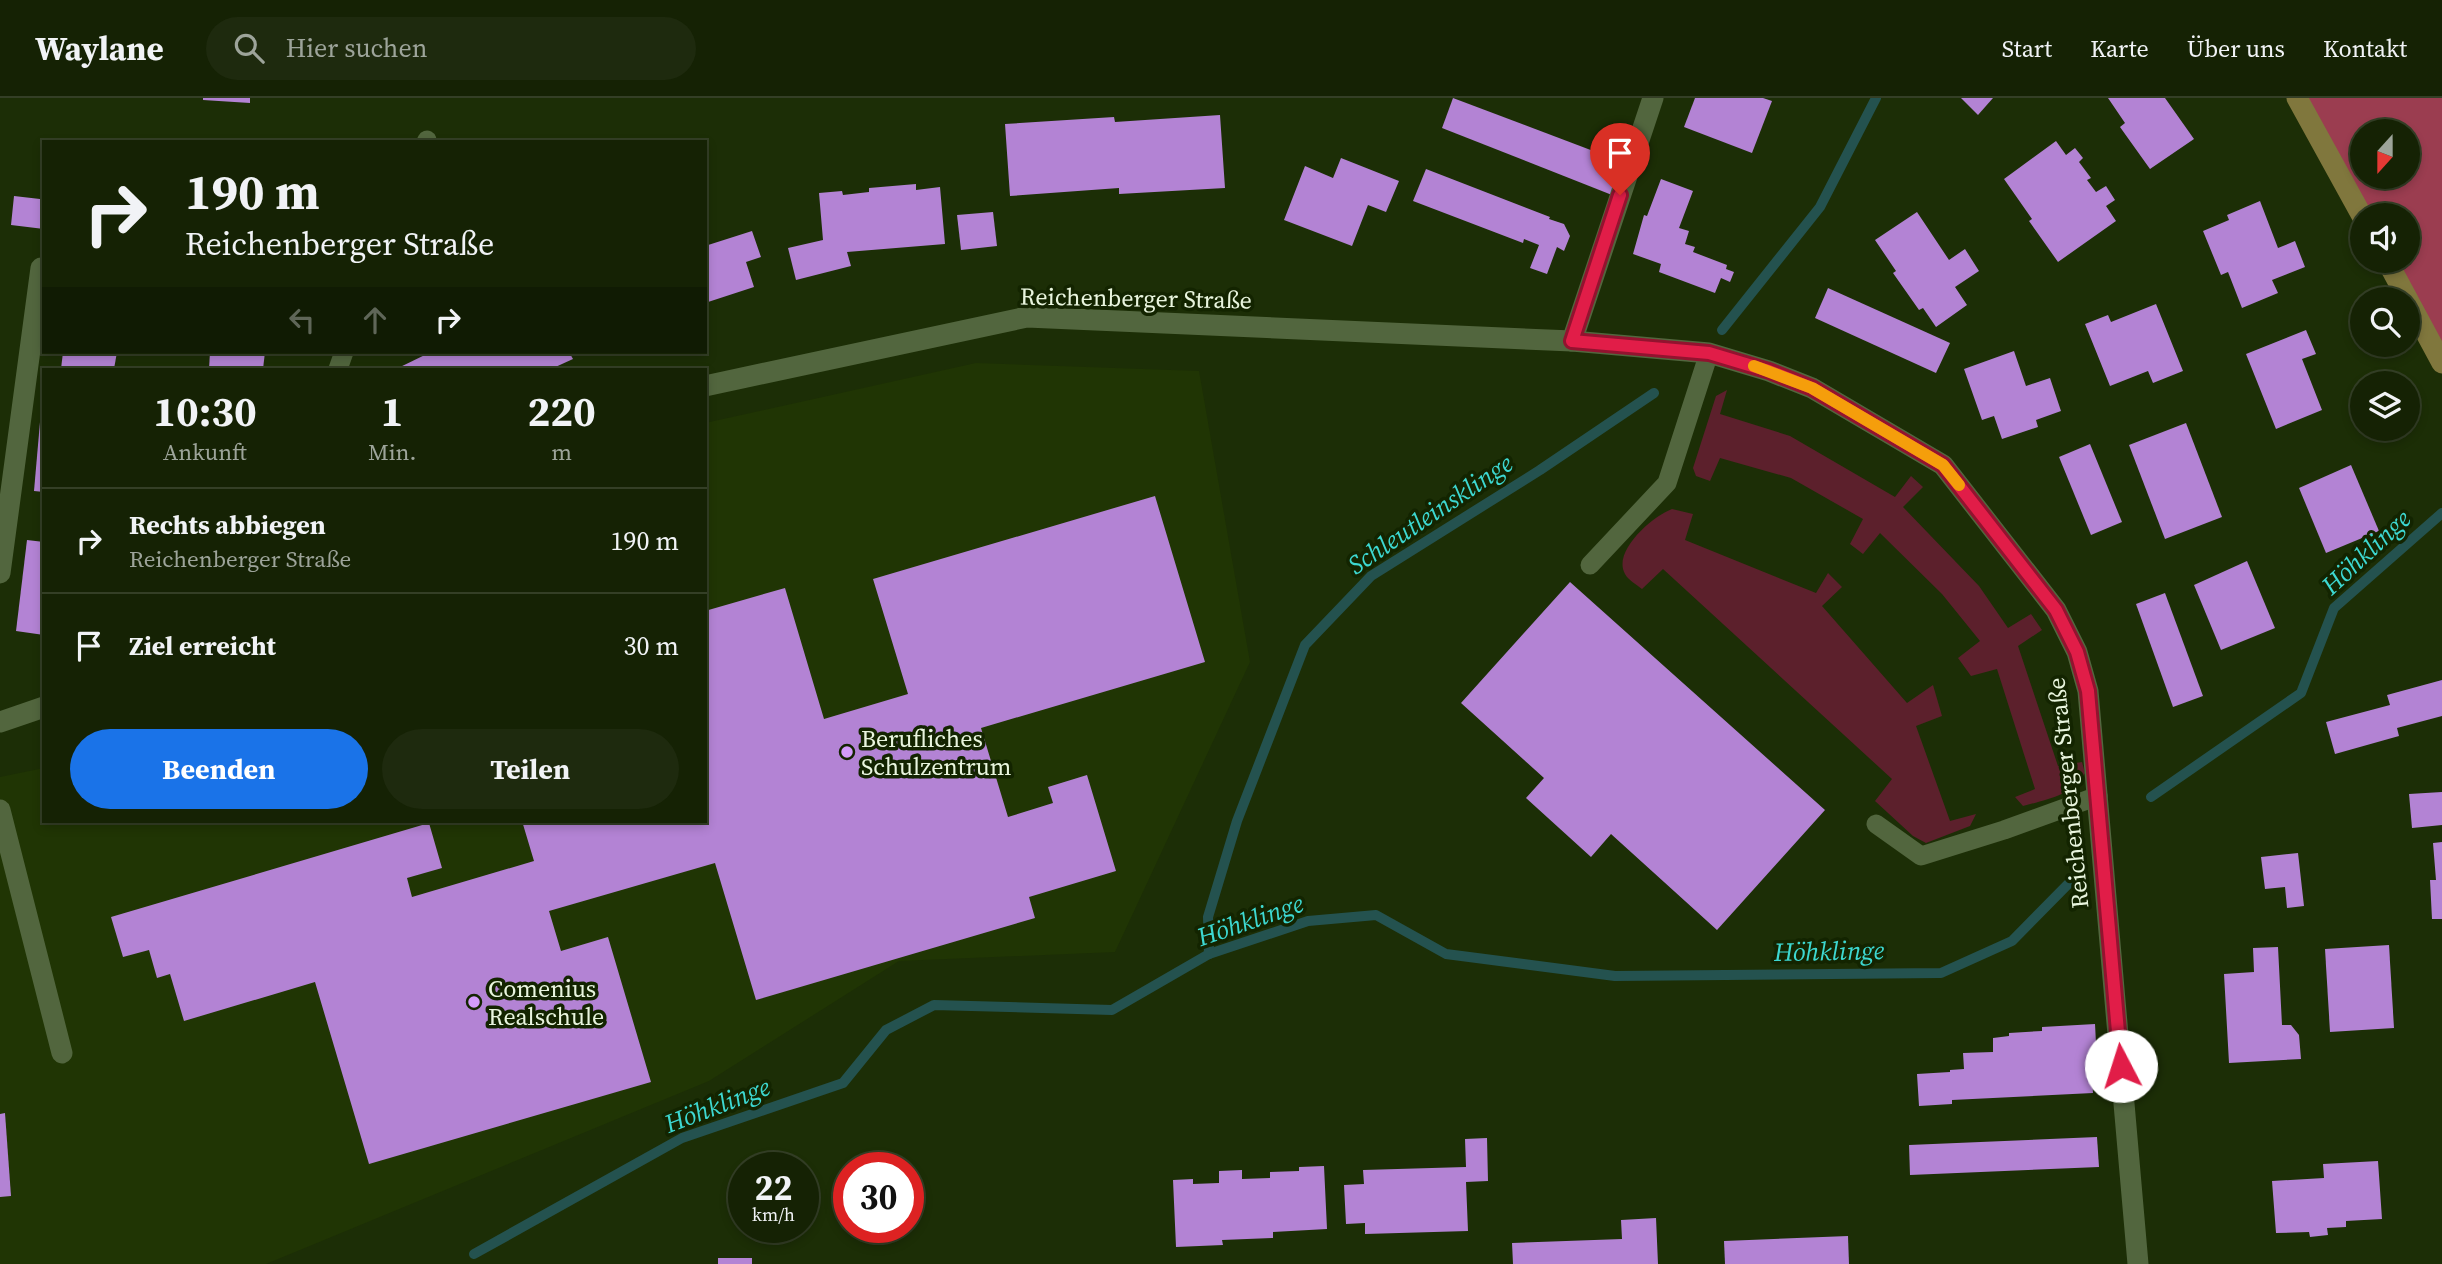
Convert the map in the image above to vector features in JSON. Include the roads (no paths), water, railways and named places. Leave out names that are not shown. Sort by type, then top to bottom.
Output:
[{"type":"street","points":[[1572,341],[1653,98]]},
{"type":"street","points":[[2297,98],[2355,203]]},
{"type":"street","points":[[0,573],[41,268]]},
{"type":"street","points":[[2393,273],[2442,363]]},
{"type":"street","name":"Reichenberger Straße","points":[[707,386],[1027,317],[1572,341],[1709,353],[1769,371],[1812,388],[1943,465],[2056,610],[2077,652],[2088,691],[2138,1264]]},
{"type":"street","points":[[0,722],[42,708]]},
{"type":"street","points":[[0,810],[62,1053]]},
{"type":"lane","points":[[1590,565],[1667,483],[1709,353]]},
{"type":"lane","points":[[1876,824],[1921,856],[2098,796]]},
{"type":"waterway","name":"Schleutleinsklinge","points":[[1722,330],[1820,207],[1876,98]]},
{"type":"waterway","name":"Schleutleinsklinge","points":[[1209,954],[1208,917],[1237,821],[1305,645],[1371,576],[1540,470],[1654,393]]},
{"type":"waterway","name":"Höhklinge","points":[[2151,797],[2301,693],[2334,608],[2442,513]]},
{"type":"waterway","name":"Höhklinge","points":[[474,1254],[682,1138],[843,1083],[886,1030],[934,1005],[1112,1010],[1209,954],[1308,921],[1376,915],[1446,954],[1615,976],[1941,973],[2012,941],[2077,875]]},
{"type":"place","name":"Berufliches Schulzentrum","points":[[847,752]]},
{"type":"place","name":"Comenius Realschule","points":[[474,1002]]}]
